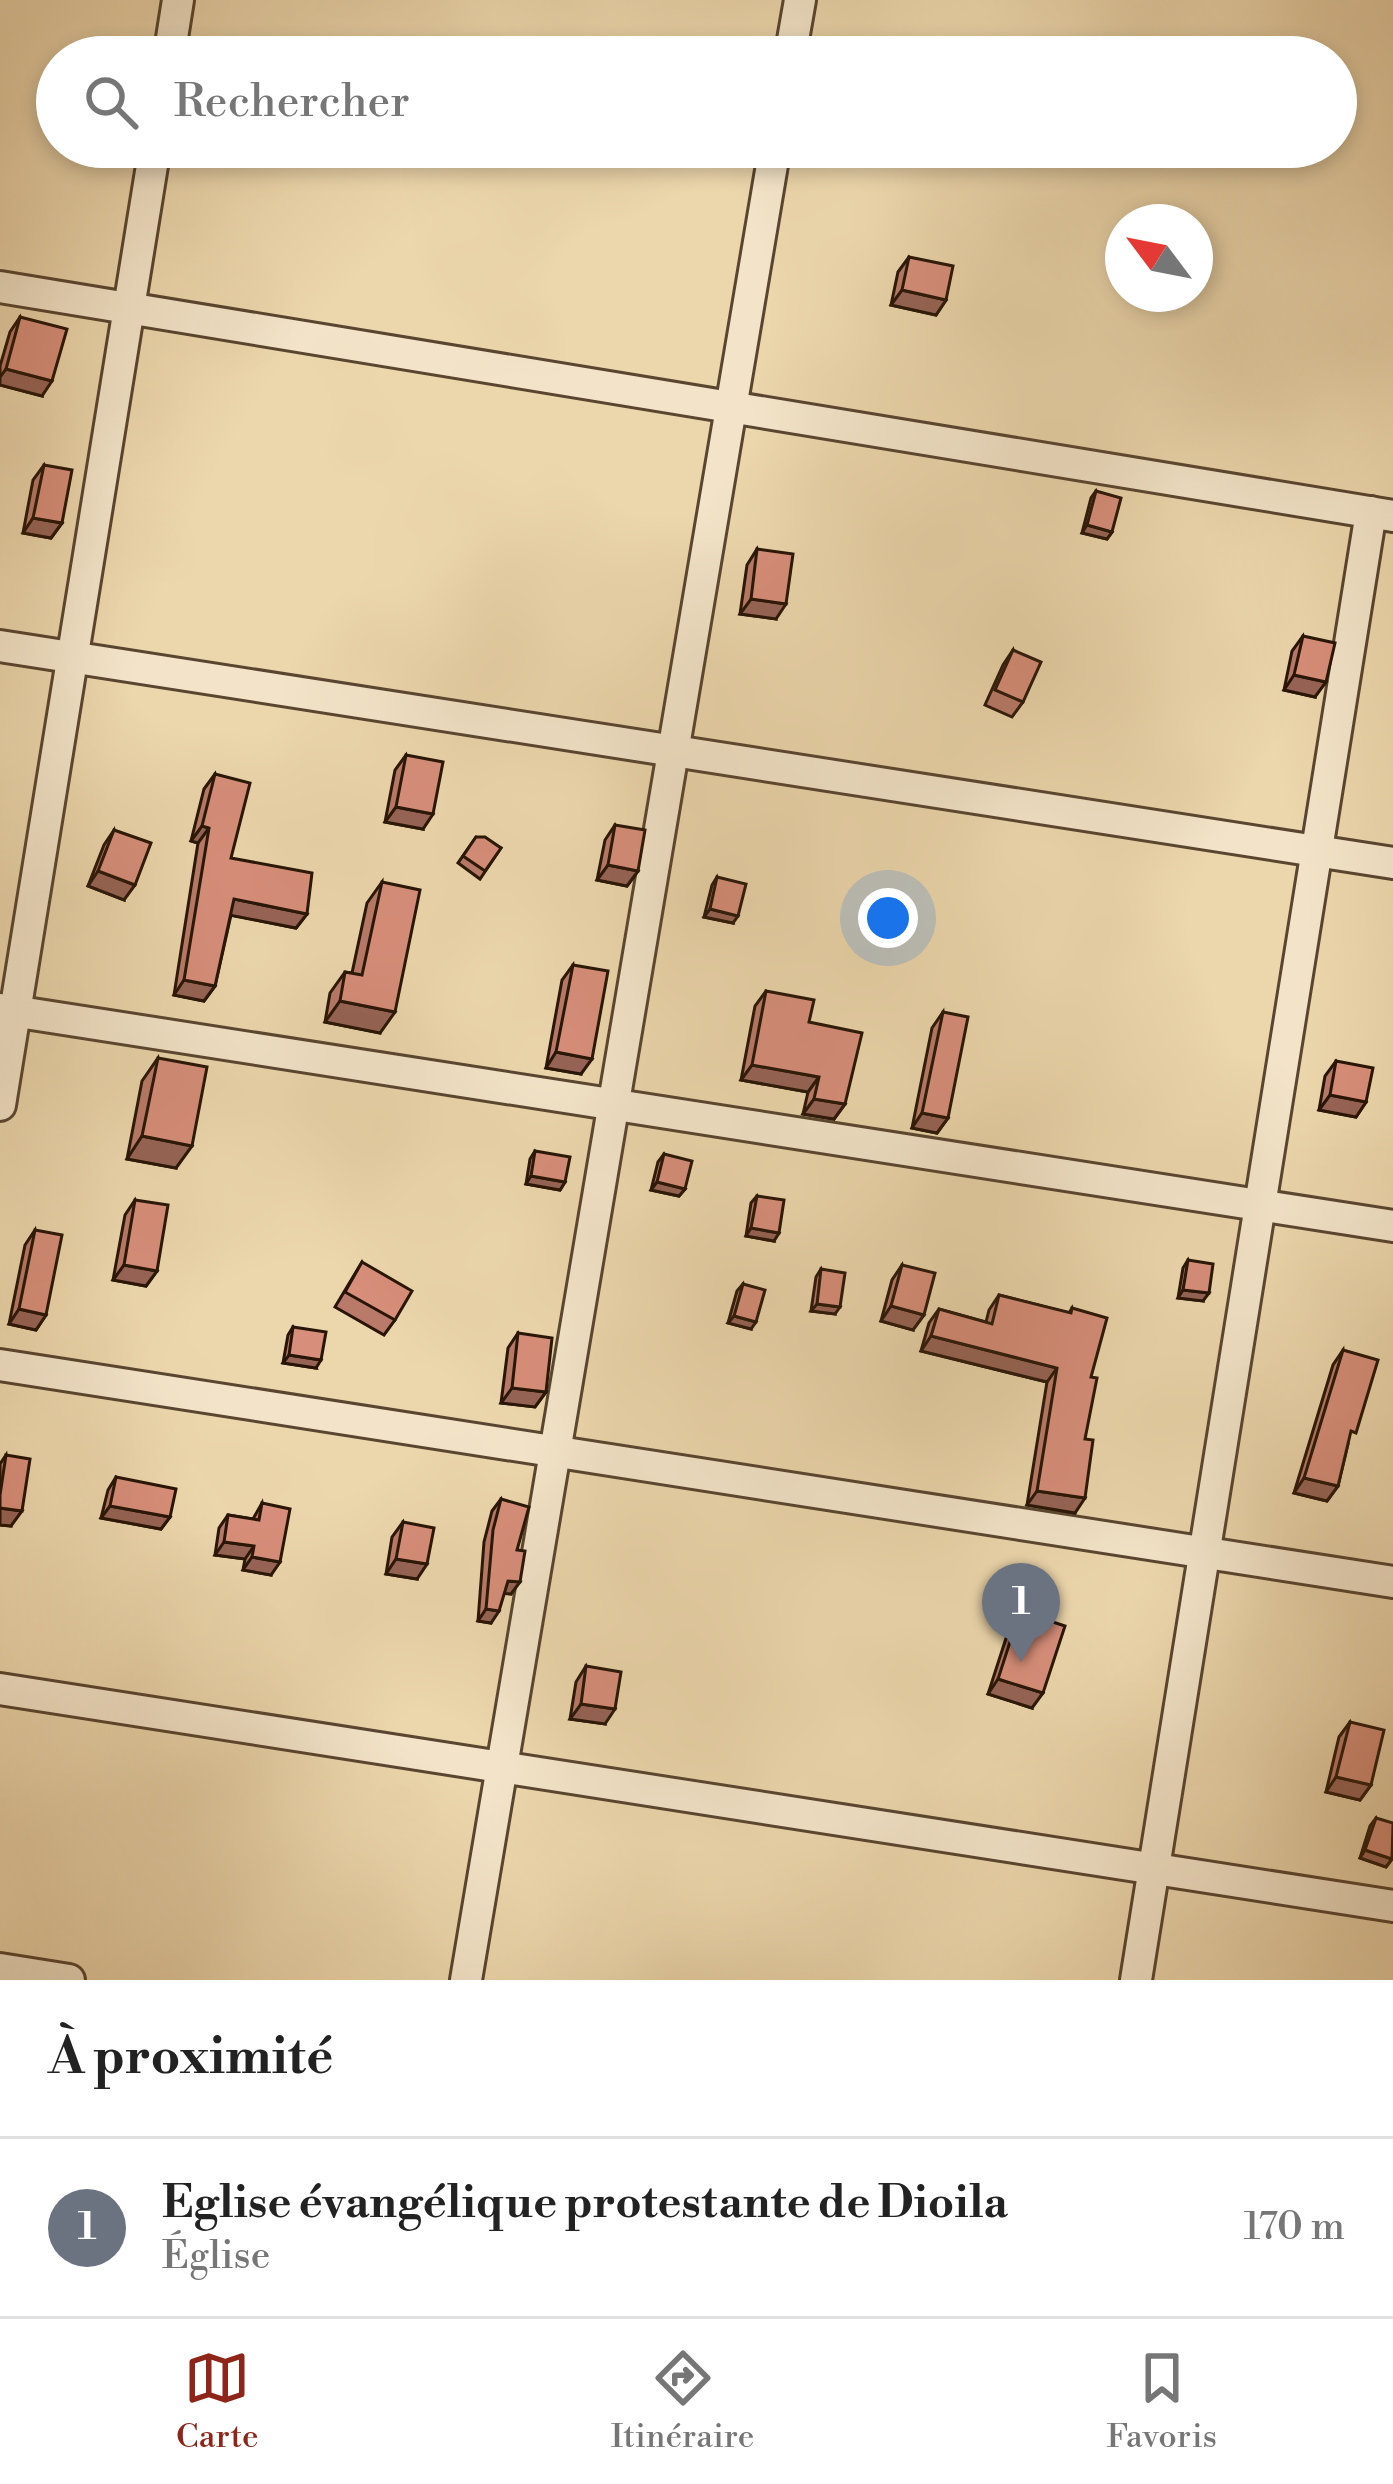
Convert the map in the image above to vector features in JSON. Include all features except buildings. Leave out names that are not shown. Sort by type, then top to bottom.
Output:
[{"type":"street","points":[[172,36],[178,0]]},
{"type":"street","points":[[794,36],[800,0]]},
{"type":"street","points":[[0,1105],[8,1010],[72,657],[151,168]]},
{"type":"street","points":[[466,1980],[771,168]]},
{"type":"street","points":[[0,287],[1382,514],[1317,851],[1136,1980]]},
{"type":"street","points":[[0,646],[1393,863]]},
{"type":"street","points":[[8,1010],[1393,1226]]},
{"type":"street","points":[[0,1365],[1393,1582]]},
{"type":"street","points":[[0,1689],[1393,1906]]},
{"type":"street","points":[[0,1969],[69,1980]]},
{"type":"place","name":"Eglise évangélique protestante de Dioila","points":[[1021,1662]]}]
